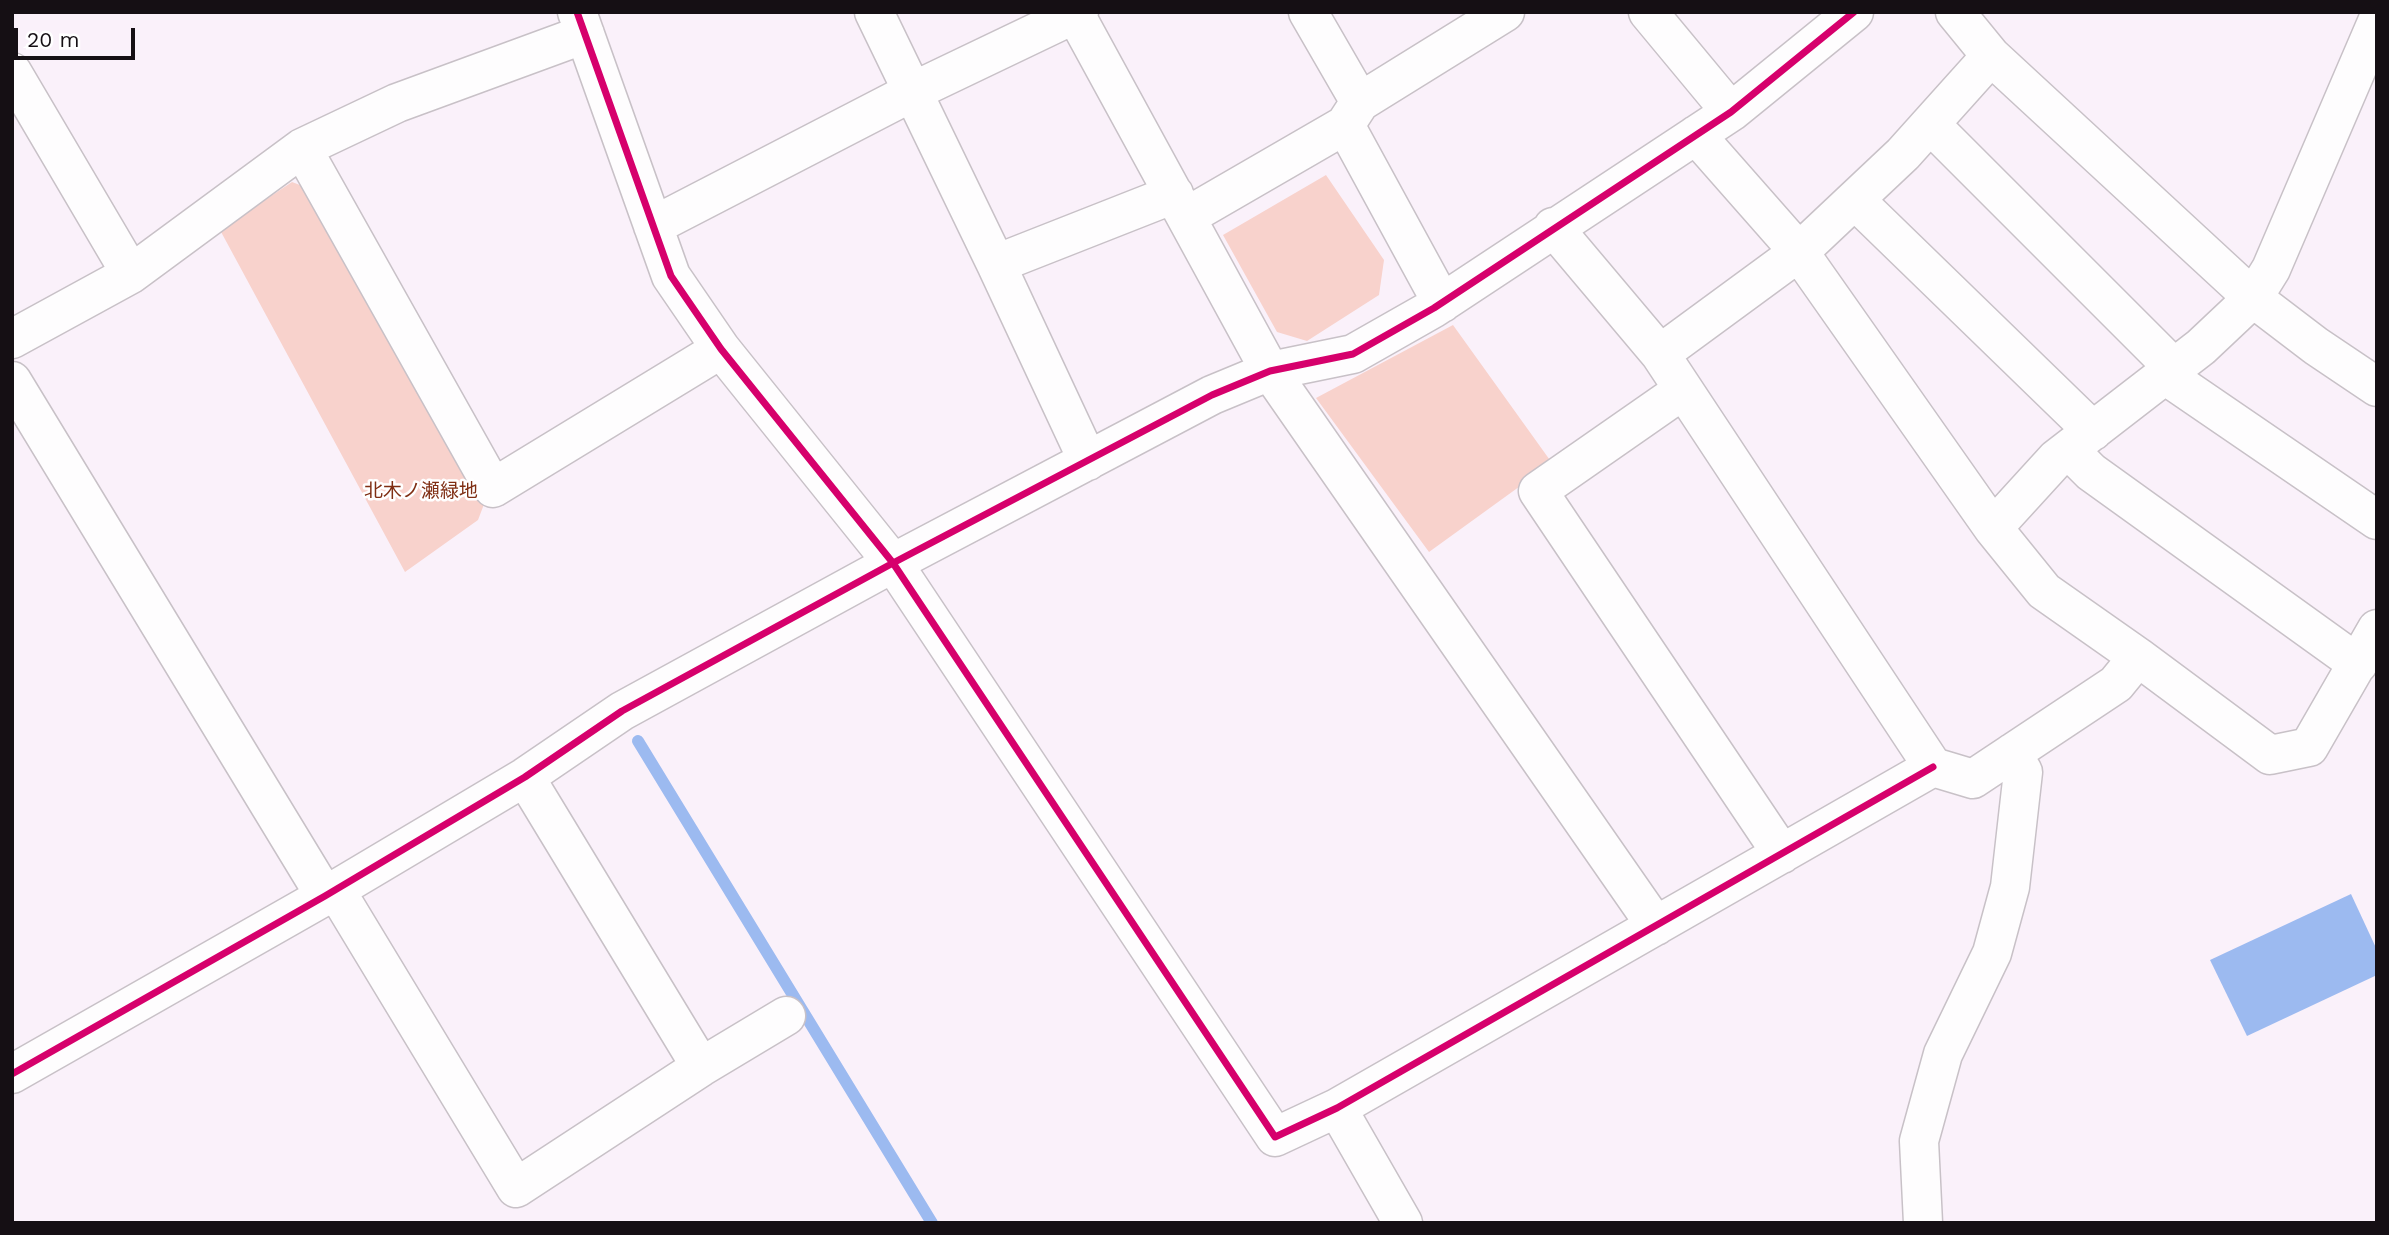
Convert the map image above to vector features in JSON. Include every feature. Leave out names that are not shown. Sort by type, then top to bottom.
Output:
[{"type":"street","points":[[874,12],[914,91],[1088,461]]},
{"type":"street","points":[[1308,12],[1352,113],[1442,303]]},
{"type":"street","points":[[996,264],[1180,205],[1352,113],[1505,12]]},
{"type":"street","points":[[1648,12],[1731,112]]},
{"type":"street","points":[[12,1074],[525,777],[622,711],[893,563],[1212,395],[1270,371],[1353,354],[1442,303],[1553,227],[1731,112],[1854,12]]},
{"type":"street","points":[[1955,12],[1991,56],[2253,298],[2316,346],[2377,387]]},
{"type":"street","points":[[653,226],[914,91],[1076,13],[1270,371],[1656,926]]},
{"type":"street","points":[[1993,528],[2056,459],[2201,347],[2253,298],[2271,269],[2377,22]]},
{"type":"street","points":[[12,339],[131,274],[302,148],[397,103],[581,23],[671,276],[721,349],[893,563],[1275,1137],[1337,1108],[1933,766]]},
{"type":"street","points":[[1660,354],[1799,252],[1903,153],[1991,56]]},
{"type":"street","points":[[12,72],[131,274]]},
{"type":"street","points":[[1930,124],[2170,371],[2377,520]]},
{"type":"street","points":[[1696,135],[1799,252],[1993,528],[2044,591],[2270,755],[2309,747],[2377,629]]},
{"type":"street","points":[[302,148],[494,488],[721,349]]},
{"type":"street","points":[[1855,200],[2081,440],[2091,472],[2358,664]]},
{"type":"street","points":[[1553,227],[1660,354],[1933,766],[1973,779],[2116,684],[2138,657]]},
{"type":"street","points":[[12,381],[516,1188],[701,1067],[786,1016]]},
{"type":"street","points":[[1683,390],[1538,491],[1782,854]]},
{"type":"street","points":[[1923,1223],[1919,1141],[1943,1054],[1992,953],[2010,887],[2023,772],[2012,753]]},
{"type":"street","points":[[525,777],[701,1067]]},
{"type":"street","points":[[1337,1108],[1403,1223]]},
{"type":"green space","points":[[1326,175],[1384,260],[1379,295],[1307,341],[1277,332],[1223,235]]},
{"type":"green space","name":"北木ノ瀬緑地","points":[[292,182],[313,190],[486,499],[478,520],[405,572],[220,230]]},
{"type":"green space","points":[[1453,325],[1552,463],[1429,552],[1316,398]]},
{"type":"water","points":[[2351,894],[2377,950],[2377,975],[2247,1036],[2210,960]]},
{"type":"waterway","points":[[638,741],[932,1223]]},
{"type":"cycle path","points":[[577,12],[671,276],[721,349],[893,563],[1275,1137],[1337,1108],[1933,767]]},
{"type":"cycle path","points":[[12,1074],[325,896],[525,777],[622,711],[893,563],[1212,395],[1270,371],[1353,354],[1434,308],[1731,112],[1854,12]]}]
